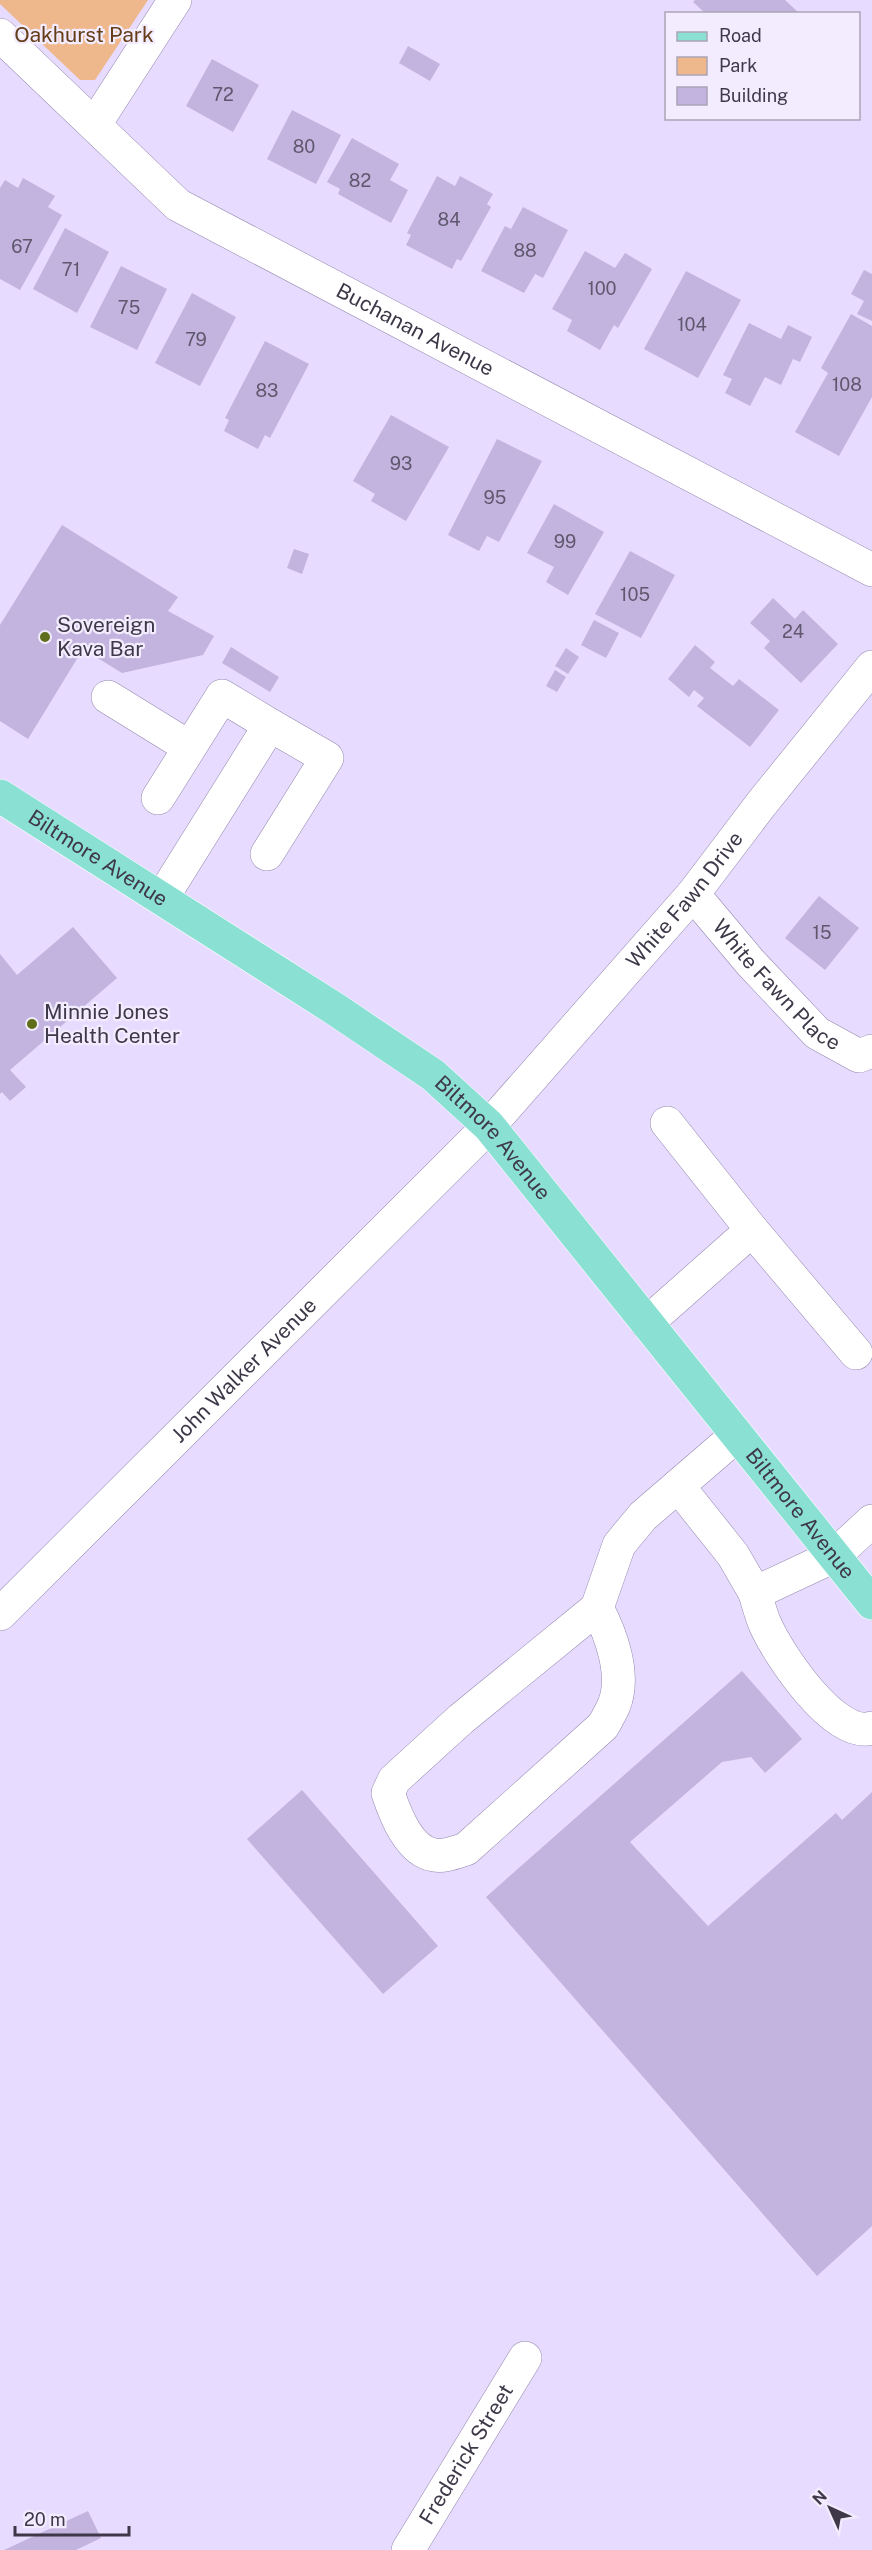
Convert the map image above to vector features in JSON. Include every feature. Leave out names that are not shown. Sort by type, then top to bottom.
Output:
[{"type":"main road","name":"Biltmore Avenue","points":[[0,796],[335,1009],[433,1075],[489,1126],[872,1603]]},
{"type":"street","points":[[95,124],[175,0]]},
{"type":"street","name":"Buchanan Avenue","points":[[0,35],[178,205],[872,570]]},
{"type":"street","name":"White Fawn Drive","points":[[489,1126],[693,894],[762,803],[872,667]]},
{"type":"street","points":[[158,798],[222,696],[327,758],[267,854]]},
{"type":"street","points":[[108,697],[189,747]]},
{"type":"street","points":[[162,898],[270,725]]},
{"type":"street","name":"White Fawn Place","points":[[693,894],[750,962],[817,1033],[859,1056],[872,1051]]},
{"type":"street","points":[[667,1123],[752,1230],[856,1353]]},
{"type":"street","name":"John Walker Avenue","points":[[0,1614],[489,1126]]},
{"type":"street","points":[[647,1323],[752,1230]]},
{"type":"street","points":[[597,1608],[609,1630],[618,1677],[615,1703],[603,1726],[466,1849],[452,1854],[433,1855],[418,1846],[395,1814],[388,1793],[394,1780],[461,1719],[597,1608],[604,1581],[619,1545],[643,1516],[737,1435]]},
{"type":"street","points":[[678,1486],[733,1556],[755,1593],[765,1624],[786,1662],[828,1712],[844,1725],[866,1730],[872,1728]]},
{"type":"street","points":[[755,1593],[834,1556],[872,1521]]},
{"type":"street","name":"Frederick Street","points":[[408,2550],[525,2358]]},
{"type":"green space","name":"Oakhurst Park","points":[[0,0],[148,0],[95,80],[80,80],[0,4]]},
{"type":"building","points":[[695,0],[785,0],[798,12],[704,12],[693,2]]},
{"type":"building","points":[[408,46],[440,64],[430,81],[399,63]]},
{"type":"building","points":[[212,59],[259,85],[233,132],[186,106]]},
{"type":"building","points":[[292,110],[341,135],[316,184],[267,159]]},
{"type":"building","points":[[352,138],[399,164],[390,180],[408,190],[391,223],[338,194],[340,189],[327,182]]},
{"type":"building","points":[[437,176],[455,186],[460,176],[493,194],[487,204],[491,207],[461,261],[457,259],[452,269],[406,245],[411,235],[407,233]]},
{"type":"building","points":[[23,178],[55,196],[48,207],[62,215],[20,290],[0,279],[0,188],[5,180],[18,188]]},
{"type":"building","points":[[523,207],[568,230],[543,278],[535,274],[524,293],[481,271],[505,226],[511,229]]},
{"type":"building","points":[[65,228],[109,252],[77,313],[33,289]]},
{"type":"building","points":[[585,251],[615,268],[625,253],[652,269],[618,328],[614,325],[600,350],[567,331],[572,320],[552,309]]},
{"type":"building","points":[[121,266],[167,289],[137,350],[90,327]]},
{"type":"building","points":[[864,270],[872,274],[872,321],[857,314],[864,301],[851,294]]},
{"type":"building","points":[[686,271],[741,300],[698,378],[644,349]]},
{"type":"building","points":[[192,293],[236,317],[200,386],[155,363]]},
{"type":"building","points":[[851,314],[872,326],[872,397],[839,456],[795,432],[828,373],[821,368]]},
{"type":"building","points":[[749,323],[781,339],[788,325],[812,337],[800,362],[793,359],[781,385],[765,377],[750,406],[725,393],[732,379],[723,375]]},
{"type":"building","points":[[265,341],[309,364],[270,438],[265,435],[258,449],[224,431],[229,420],[225,418]]},
{"type":"building","points":[[391,415],[449,447],[406,521],[371,501],[375,494],[353,481]]},
{"type":"building","points":[[497,439],[542,461],[499,542],[487,536],[479,551],[448,535]]},
{"type":"building","points":[[554,504],[604,532],[568,595],[546,582],[554,567],[527,553]]},
{"type":"building","name":"Sovereign Kava Bar","points":[[62,525],[178,597],[168,611],[214,636],[203,655],[122,673],[83,649],[28,739],[0,721],[0,625]]},
{"type":"building","points":[[294,549],[309,554],[302,574],[287,568]]},
{"type":"building","points":[[630,551],[675,575],[641,638],[595,614]]},
{"type":"building","points":[[773,598],[795,619],[803,610],[838,644],[801,683],[764,648],[770,641],[750,623]]},
{"type":"building","points":[[594,620],[619,633],[606,658],[581,645]]},
{"type":"building","points":[[695,645],[715,662],[710,668],[733,686],[739,679],[779,710],[750,747],[697,706],[704,698],[694,690],[689,697],[668,679]]},
{"type":"building","points":[[231,647],[279,677],[270,692],[222,663]]},
{"type":"building","points":[[566,648],[579,657],[568,674],[555,666]]},
{"type":"building","points":[[555,670],[566,677],[557,692],[546,686]]},
{"type":"building","points":[[819,896],[859,928],[825,970],[785,938]]},
{"type":"building","name":"Minnie Jones Health Center","points":[[73,927],[117,978],[10,1070],[26,1087],[10,1101],[2,1092],[0,1094],[0,954],[17,975]]},
{"type":"building","points":[[742,1671],[802,1739],[765,1773],[751,1757],[722,1762],[630,1842],[708,1926],[836,1813],[842,1820],[872,1792],[872,2226],[817,2276],[486,1897]]},
{"type":"building","points":[[302,1790],[438,1946],[383,1994],[247,1839]]},
{"type":"building","points":[[88,2511],[101,2538],[76,2550],[4,2550]]},
{"type":"place","name":"Sovereign Kava Bar","points":[[45,637]]},
{"type":"place","name":"Minnie Jones Health Center","points":[[32,1024]]}]
